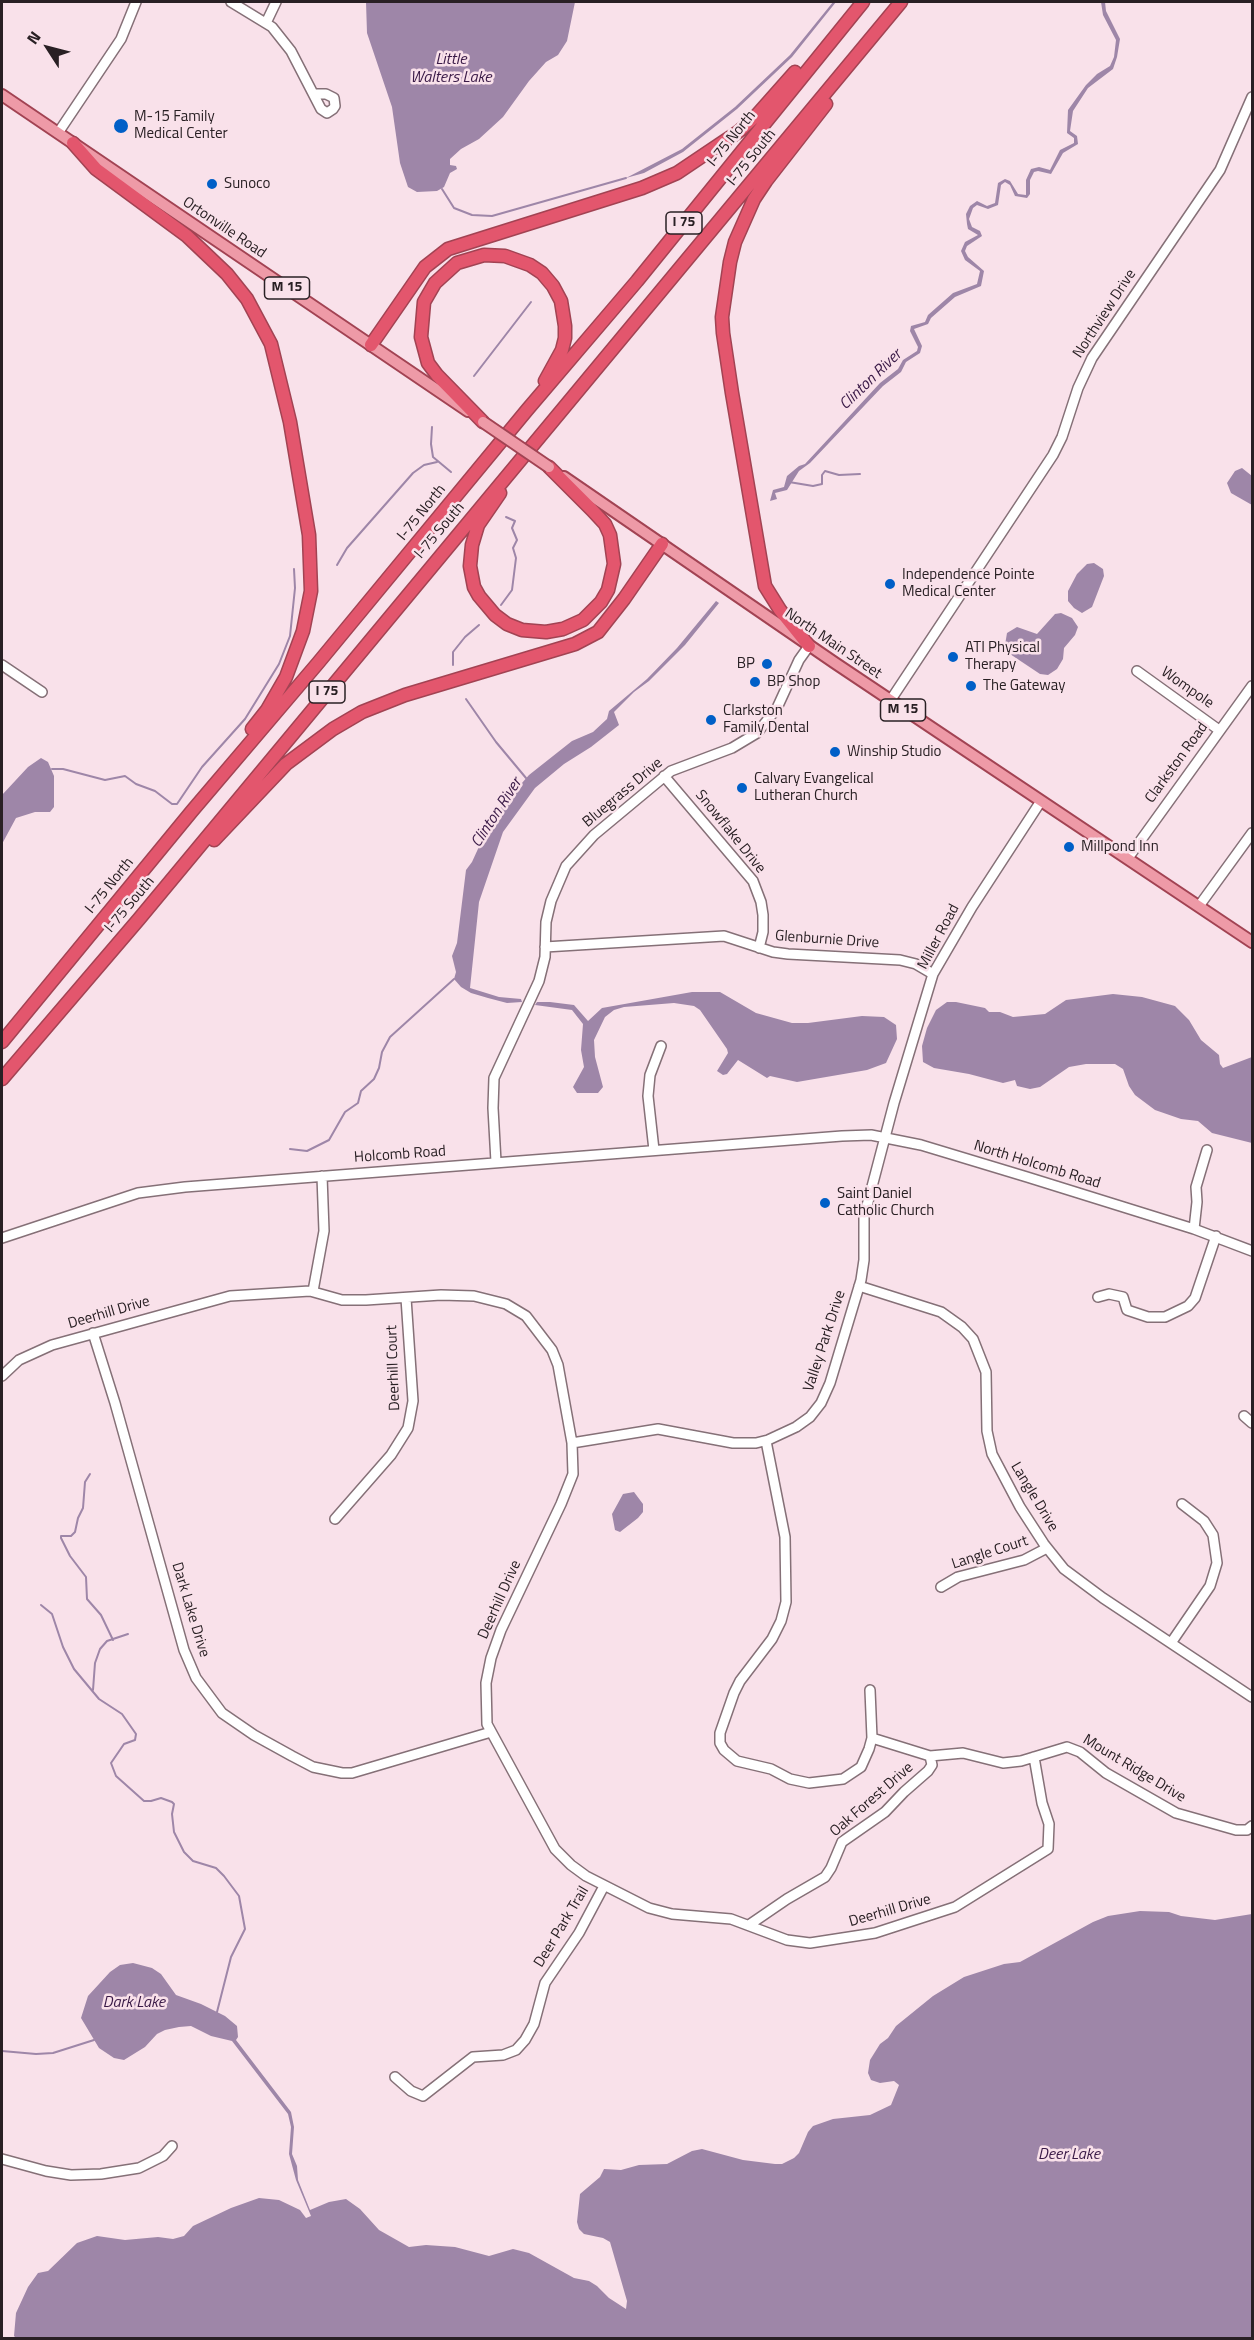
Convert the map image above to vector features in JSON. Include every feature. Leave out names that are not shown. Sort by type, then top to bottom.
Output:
[{"type":"highway","name":"I-75 North","points":[[2,1042],[526,410],[637,281],[863,2]]},
{"type":"highway","name":"I-75 South","points":[[2,1079],[139,919],[901,2]]},
{"type":"highway","points":[[809,646],[780,610],[765,586],[723,333],[723,300],[735,242],[754,199],[811,125],[878,29]]},
{"type":"highway","points":[[371,345],[425,267],[448,249],[642,188],[677,173],[738,132],[756,116],[827,36],[837,32]]},
{"type":"highway","points":[[73,143],[96,169],[187,236],[227,274],[247,299],[271,344],[290,422],[309,535],[311,566],[311,591],[303,631],[290,669],[279,691],[267,710],[209,780],[192,811]]},
{"type":"highway","points":[[483,422],[436,375],[428,363],[421,337],[424,302],[429,293],[446,271],[468,259],[492,254],[519,260],[542,273],[553,286],[561,301],[566,326],[562,350],[526,410]]},
{"type":"highway","points":[[514,465],[499,495],[478,525],[472,545],[470,566],[474,587],[490,610],[507,624],[532,631],[563,628],[583,620],[602,602],[608,590],[614,564],[610,535],[605,524],[549,467]]},
{"type":"highway","points":[[139,919],[272,778],[320,739],[380,703],[549,652],[588,637],[603,626],[662,544]]},
{"type":"main road","name":"Ortonville Road","points":[[2,95],[549,467]]},
{"type":"main road","name":"North Main Street","points":[[549,467],[890,701],[1252,942]]},
{"type":"street","points":[[58,133],[121,39],[136,2]]},
{"type":"street","points":[[231,2],[266,23],[285,40],[314,94]]},
{"type":"street","points":[[266,23],[276,2]]},
{"type":"street","name":"Northview Drive","points":[[890,701],[1053,455],[1062,438],[1078,388],[1092,358],[1220,170],[1252,97]]},
{"type":"street","name":"Bluegrass Drive","points":[[496,1162],[494,1078],[539,981],[546,947],[546,922],[551,901],[566,866],[594,835],[664,776],[681,766],[732,748],[757,733],[777,708],[799,660],[809,646]]},
{"type":"street","points":[[2,665],[42,692]]},
{"type":"street","name":"Wompole","points":[[1137,671],[1219,730]]},
{"type":"street","name":"Clarkston Road","points":[[1128,858],[1252,686]]},
{"type":"street","name":"Snowflake Drive","points":[[664,776],[753,881],[763,915],[763,932],[759,948]]},
{"type":"street","name":"Miller Road","points":[[885,1136],[933,974],[972,907],[1041,801]]},
{"type":"street","points":[[1199,906],[1252,833]]},
{"type":"street","name":"Glenburnie Drive","points":[[546,947],[724,936],[759,948],[788,954],[900,960],[916,964],[933,974]]},
{"type":"street","points":[[654,1150],[648,1096],[650,1075],[661,1046]]},
{"type":"street","name":"North Holcomb Road","points":[[808,1139],[885,1136],[932,1148],[1194,1229],[1252,1251]]},
{"type":"street","name":"Valley Park Drive","points":[[572,1443],[658,1429],[733,1443],[766,1441],[796,1427],[810,1417],[830,1383],[859,1286],[864,1260],[864,1217],[885,1136]]},
{"type":"street","name":"Holcomb Road","points":[[2,1238],[138,1193],[322,1176],[808,1139]]},
{"type":"street","points":[[1194,1229],[1196,1188],[1207,1150]]},
{"type":"street","points":[[313,1292],[324,1231],[322,1176]]},
{"type":"street","points":[[1098,1297],[1109,1294],[1123,1297],[1127,1310],[1148,1317],[1165,1317],[1188,1306],[1195,1298],[1216,1236]]},
{"type":"street","name":"Langle Drive","points":[[859,1286],[941,1312],[963,1327],[973,1339],[986,1372],[987,1431],[992,1454],[1020,1507],[1064,1569],[1252,1697]]},
{"type":"street","name":"Deerhill Drive","points":[[2,1376],[19,1360],[52,1345],[218,1298],[313,1292],[342,1300],[441,1295],[474,1296],[506,1304],[526,1317],[552,1350],[558,1365],[572,1443],[573,1474],[569,1487],[501,1630],[491,1658],[486,1683],[488,1724],[555,1849],[571,1865],[604,1886],[659,1911],[731,1919],[787,1940],[810,1943],[875,1933],[944,1911],[965,1902],[1048,1849],[1048,1824],[1041,1803],[1035,1757]]},
{"type":"street","name":"Deerhill Court","points":[[335,1519],[391,1455],[408,1428],[413,1401],[406,1298]]},
{"type":"street","name":"Dark Lake Drive","points":[[93,1333],[116,1406],[184,1650],[196,1678],[222,1713],[254,1736],[313,1767],[342,1773],[352,1773],[491,1732]]},
{"type":"street","points":[[1244,1416],[1252,1423]]},
{"type":"street","points":[[766,1441],[785,1537],[786,1602],[781,1621],[772,1639],[736,1690],[720,1733],[720,1743],[724,1750],[737,1761],[766,1768],[790,1779],[809,1783],[834,1781],[856,1772],[866,1759],[872,1738],[870,1690]]},
{"type":"street","points":[[1171,1643],[1210,1586],[1217,1563],[1213,1535],[1204,1521],[1182,1504]]},
{"type":"street","name":"Langle Court","points":[[941,1587],[958,1577],[1024,1560],[1047,1548]]},
{"type":"street","points":[[872,1738],[930,1756]]},
{"type":"street","name":"Mount Ridge Drive","points":[[1035,1757],[1067,1747],[1075,1749],[1106,1773],[1176,1814],[1236,1830],[1247,1830],[1252,1826]]},
{"type":"street","name":"Oak Forest Drive","points":[[749,1925],[825,1877],[842,1842],[885,1812],[928,1771],[932,1764],[930,1756],[963,1753],[1004,1763],[1035,1757]]},
{"type":"street","name":"Deer Park Trail","points":[[395,2077],[411,2091],[423,2096],[473,2057],[503,2055],[516,2050],[534,2024],[546,1983],[579,1933],[604,1886]]},
{"type":"street","points":[[2,2159],[71,2175],[101,2174],[139,2168],[163,2156],[172,2146]]},
{"type":"water","name":"Little Walters Lake","points":[[366,2],[575,2],[567,41],[558,55],[546,62],[529,81],[503,117],[479,139],[461,149],[450,159],[450,165],[456,166],[457,169],[450,173],[444,187],[437,191],[417,192],[408,187],[400,163],[392,107],[367,33]]},
{"type":"water","points":[[833,2],[836,2],[792,57],[737,109],[683,152],[644,173],[626,178],[682,149],[735,107],[790,55]]},
{"type":"water","points":[[1101,2],[1105,2],[1106,11],[1120,39],[1113,69],[1088,88],[1073,111],[1070,131],[1077,136],[1078,144],[1063,153],[1051,174],[1034,172],[1030,180],[1030,194],[1027,198],[1015,196],[1010,185],[1005,182],[1001,185],[998,205],[988,209],[977,205],[973,208],[969,219],[972,227],[980,231],[982,236],[967,246],[965,251],[968,257],[984,271],[981,286],[955,297],[931,318],[928,324],[914,329],[922,346],[920,353],[906,362],[901,372],[883,386],[810,463],[799,471],[787,490],[775,493],[777,499],[770,501],[773,490],[784,487],[787,476],[805,464],[880,383],[898,369],[903,360],[917,351],[918,347],[910,331],[911,326],[925,322],[928,315],[953,293],[977,284],[980,271],[965,260],[961,251],[965,242],[978,235],[968,229],[966,214],[970,206],[977,201],[987,206],[995,203],[998,183],[1005,179],[1010,181],[1018,194],[1026,195],[1026,180],[1031,169],[1039,167],[1050,170],[1060,150],[1074,143],[1074,138],[1067,133],[1068,110],[1086,85],[1110,66],[1114,57],[1116,40],[1103,15]]},
{"type":"water","points":[[1242,468],[1252,476],[1252,505],[1231,493],[1227,483],[1235,471]]},
{"type":"water","points":[[1094,563],[1103,569],[1104,576],[1092,607],[1082,613],[1068,601],[1068,591],[1077,574],[1087,564]]},
{"type":"water","name":"Clinton River","points":[[716,601],[719,603],[685,645],[614,712],[619,725],[564,764],[535,788],[503,832],[479,902],[470,988],[499,997],[521,999],[522,1002],[507,1003],[471,993],[461,987],[454,979],[456,972],[452,956],[457,943],[466,870],[493,816],[529,775],[572,741],[593,732],[607,719],[609,711],[647,679],[677,648]]},
{"type":"water","points":[[1061,613],[1072,618],[1078,627],[1075,635],[1064,648],[1063,659],[1057,669],[1048,675],[1040,674],[1010,654],[1005,645],[1007,633],[1017,627],[1037,634],[1055,614]]},
{"type":"water","points":[[41,758],[48,762],[54,776],[54,807],[50,812],[35,812],[16,818],[2,844],[2,795],[28,767]]},
{"type":"water","points":[[692,992],[720,992],[756,1013],[792,1023],[862,1016],[884,1017],[896,1025],[897,1039],[886,1063],[867,1070],[797,1082],[770,1076],[767,1078],[738,1060],[727,1074],[723,1075],[717,1071],[728,1053],[727,1049],[700,1010],[694,1006],[674,1003],[624,1007],[614,1010],[605,1017],[594,1040],[595,1057],[603,1087],[598,1093],[577,1093],[573,1087],[584,1067],[581,1050],[583,1024],[572,1010],[535,1005],[537,1002],[550,1002],[574,1005],[588,1021],[602,1008]]},
{"type":"water","points":[[1113,994],[1142,997],[1175,1006],[1189,1020],[1201,1040],[1219,1055],[1223,1068],[1252,1057],[1252,1143],[1212,1133],[1198,1121],[1181,1119],[1155,1110],[1135,1095],[1123,1069],[1115,1064],[1086,1064],[1069,1067],[1040,1087],[1030,1089],[1017,1086],[1015,1080],[1003,1083],[934,1068],[923,1062],[922,1046],[927,1028],[936,1010],[947,1002],[985,1008],[989,1012],[1000,1012],[1013,1017],[1045,1014],[1066,1000]]},
{"type":"water","points":[[634,1492],[643,1504],[643,1512],[620,1532],[615,1530],[612,1514],[623,1494]]},
{"type":"water","name":"Deer Lake","points":[[1140,1911],[1169,1912],[1181,1916],[1215,1920],[1252,1914],[1252,2338],[16,2338],[14,2336],[16,2313],[28,2287],[38,2273],[48,2271],[77,2243],[97,2236],[125,2240],[158,2237],[173,2239],[184,2236],[193,2226],[259,2198],[279,2200],[300,2210],[306,2218],[311,2216],[296,2180],[289,2154],[291,2127],[288,2114],[232,2041],[211,2036],[191,2026],[165,2030],[157,2034],[145,2047],[124,2060],[114,2058],[99,2048],[81,2018],[88,1996],[110,1972],[120,1965],[133,1963],[152,1968],[161,1974],[176,1995],[225,2016],[237,2026],[236,2040],[291,2112],[294,2127],[292,2154],[297,2166],[298,2180],[310,2210],[329,2202],[346,2199],[360,2209],[379,2230],[409,2247],[426,2245],[455,2247],[489,2256],[513,2249],[529,2253],[574,2278],[589,2281],[626,2309],[627,2301],[610,2242],[584,2234],[577,2222],[580,2194],[600,2177],[604,2169],[621,2170],[639,2165],[667,2164],[692,2151],[702,2149],[743,2160],[782,2164],[799,2153],[813,2126],[833,2119],[870,2115],[891,2105],[899,2085],[894,2081],[880,2083],[871,2080],[868,2073],[870,2060],[896,2026],[933,1996],[964,1977],[1004,1964],[1020,1962],[1093,1922],[1108,1916]]},
{"type":"waterway","points":[[442,189],[454,208],[472,215],[492,216],[626,178]]},
{"type":"waterway","points":[[474,376],[531,302]]},
{"type":"waterway","points":[[432,427],[433,457],[451,472]]},
{"type":"waterway","points":[[337,565],[347,548],[413,473],[424,465],[437,462]]},
{"type":"waterway","points":[[789,482],[813,486],[822,484],[822,475],[825,471],[839,475],[860,474]]},
{"type":"waterway","points":[[501,605],[512,590],[516,558],[513,548],[517,540],[512,528],[515,521],[506,517]]},
{"type":"waterway","points":[[52,769],[63,769],[105,780],[125,776],[136,784],[155,791],[172,804],[177,804],[202,767],[245,719],[279,664],[290,636],[295,588],[294,569]]},
{"type":"waterway","points":[[453,665],[453,652],[479,625]]},
{"type":"waterway","name":"Clinton River","points":[[466,699],[496,742],[526,778]]},
{"type":"waterway","points":[[290,1149],[307,1151],[329,1140],[345,1112],[358,1103],[361,1091],[374,1079],[382,1052],[390,1037],[454,979]]},
{"type":"waterway","points":[[90,1474],[85,1482],[83,1508],[75,1532],[71,1536],[61,1536],[61,1538],[70,1556],[86,1577],[87,1599],[101,1615],[113,1640]]},
{"type":"waterway","points":[[41,1605],[52,1614],[63,1647],[74,1669],[99,1699],[122,1714],[136,1734],[135,1740],[124,1744],[111,1763],[116,1776],[144,1801],[161,1798],[172,1802],[174,1804],[172,1814],[174,1832],[184,1852],[193,1861],[216,1868],[239,1896],[245,1929],[231,1957],[217,2012]]},
{"type":"waterway","points":[[93,1690],[95,1663],[100,1649],[107,1641],[128,1634]]},
{"type":"waterway","points":[[2,2051],[53,2053],[94,2040]]},
{"type":"place","name":"M-15 Family Medical Center","points":[[121,126]]},
{"type":"place","name":"Sunoco","points":[[212,184]]},
{"type":"place","name":"Independence Pointe Medical Center","points":[[890,584]]},
{"type":"place","name":"ATI Physical Therapy","points":[[953,657]]},
{"type":"place","name":"BP","points":[[767,664]]},
{"type":"place","name":"BP Shop","points":[[755,682]]},
{"type":"place","name":"The Gateway","points":[[971,686]]},
{"type":"place","name":"Clarkston Family Dental","points":[[711,720]]},
{"type":"place","name":"Winship Studio","points":[[835,752]]},
{"type":"place","name":"Calvary Evangelical Lutheran Church","points":[[742,788]]},
{"type":"place","name":"Millpond Inn","points":[[1069,847]]},
{"type":"place","name":"Saint Daniel Catholic Church","points":[[825,1203]]},
{"type":"water label","name":"Dark Lake","points":[[134,2003]]}]
